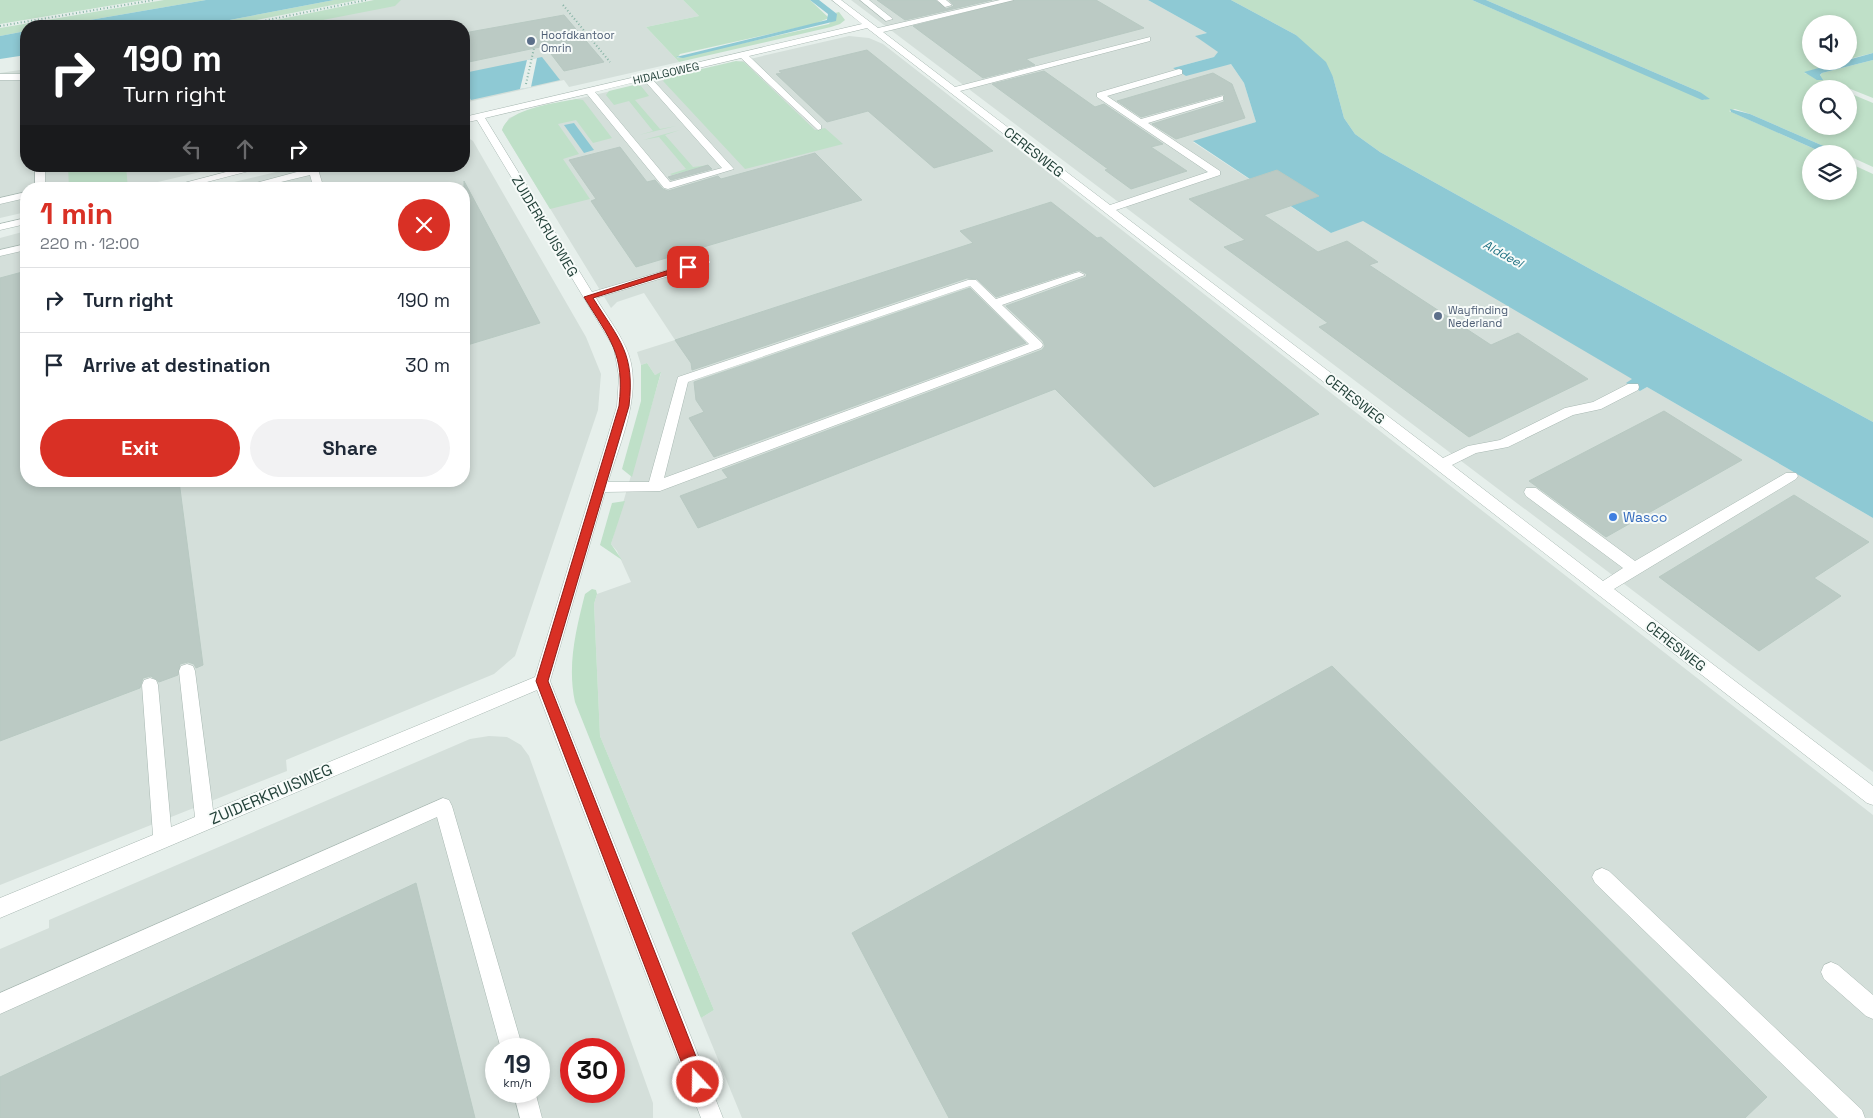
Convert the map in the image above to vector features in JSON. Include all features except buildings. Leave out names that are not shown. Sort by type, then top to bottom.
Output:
[{"type":"street","name":"CERESWEG","points":[[836,0],[1873,797]]},
{"type":"street","points":[[864,0],[889,19]]},
{"type":"street","points":[[941,0],[948,5]]},
{"type":"street","name":"HIDALGOWEG","points":[[471,118],[743,55],[1010,0]]},
{"type":"street","points":[[954,90],[1147,39]]},
{"type":"street","points":[[743,55],[818,127]]},
{"type":"street","points":[[1107,208],[1216,173],[1100,95],[1179,72]]},
{"type":"street","points":[[0,77],[20,78]]},
{"type":"street","points":[[589,91],[668,186],[730,169],[646,77]]},
{"type":"street","points":[[1140,122],[1220,98]]},
{"type":"street","name":"ZUIDERKRUISWEG","points":[[0,908],[542,681],[624,406],[627,383],[625,365],[620,348],[471,118]]},
{"type":"street","points":[[211,182],[244,172]]},
{"type":"street","points":[[264,182],[301,172]]},
{"type":"street","points":[[0,201],[20,196]]},
{"type":"street","points":[[0,227],[20,222]]},
{"type":"street","points":[[0,253],[20,248]]},
{"type":"street","points":[[588,297],[705,262]]},
{"type":"street","points":[[994,304],[1079,274]]},
{"type":"street","points":[[600,487],[655,487],[1038,346],[972,282],[682,380],[655,487]]},
{"type":"street","points":[[1441,465],[1473,449],[1503,444],[1570,410],[1596,406],[1632,387]]},
{"type":"street","points":[[1601,589],[1791,476]]},
{"type":"street","points":[[1531,492],[1635,569]]},
{"type":"street","points":[[187,671],[205,822]]},
{"type":"street","points":[[542,681],[712,1118]]},
{"type":"street","points":[[150,685],[163,840]]},
{"type":"street","points":[[0,1004],[442,806],[509,1038]]},
{"type":"street","points":[[1602,877],[1854,1118]]},
{"type":"street","points":[[1831,972],[1873,1009]]},
{"type":"street","points":[[527,1103],[531,1118]]},
{"type":"path","points":[[36,20],[154,0]]},
{"type":"path","points":[[268,20],[366,0]]},
{"type":"path","points":[[563,5],[612,62],[603,66]]},
{"type":"path","points":[[0,26],[20,23]]},
{"type":"path","points":[[526,88],[534,48]]},
{"type":"shaded area","points":[[390,0],[683,0],[699,16],[646,27],[679,62],[569,87],[564,80],[470,102],[470,20],[292,20]]},
{"type":"shaded area","points":[[851,0],[1148,0],[1207,33],[1196,36],[1219,52],[1214,57],[1173,68],[1231,64],[1244,83],[1256,122],[1193,142],[1331,233],[1363,220],[1633,379],[1640,391],[1647,387],[1873,518],[1873,772]]},
{"type":"shaded area","points":[[849,36],[869,38],[883,44],[1873,815],[1873,1118],[742,1118],[701,1018],[714,1010],[600,736],[594,604],[597,594],[631,582],[617,551],[611,544],[661,373],[655,375],[647,363],[641,365],[637,352],[675,340],[644,293],[617,302],[611,308],[502,130],[509,118],[529,110]]},
{"type":"shaded area","points":[[20,70],[20,172],[200,172],[158,182],[20,182],[20,213],[0,218],[0,73]]},
{"type":"shaded area","points":[[470,139],[473,141],[586,337],[601,374],[598,410],[515,656],[494,674],[286,760],[287,771],[0,885],[0,238],[20,233],[20,487],[470,487],[470,182],[234,182],[276,172],[470,172]]},
{"type":"shaded area","points":[[489,736],[507,737],[521,745],[529,756],[653,1103],[653,1118],[0,1118],[0,949],[49,928],[49,920],[470,739]]},
{"type":"green space","points":[[0,0],[144,0],[20,20],[0,24]]},
{"type":"green space","points":[[164,0],[206,0],[90,20],[47,20]]},
{"type":"green space","points":[[334,0],[358,0],[256,20],[229,20]]},
{"type":"green space","points":[[374,0],[401,0],[395,6],[323,20],[276,20]]},
{"type":"green space","points":[[683,0],[810,0],[829,18],[814,24],[680,54],[677,58],[829,24],[837,14],[835,13],[839,12],[845,20],[831,27],[679,62],[646,27],[699,16]]},
{"type":"green space","points":[[1231,0],[1472,0],[1705,100],[1700,92],[1486,0],[1873,0],[1873,53],[1857,57],[1857,15],[1802,15],[1802,70],[1813,70],[1804,73],[1820,76],[1822,73],[1834,70],[1857,70],[1857,64],[1873,60],[1873,98],[1857,92],[1857,80],[1802,80],[1802,135],[1857,135],[1857,96],[1873,103],[1873,167],[1857,160],[1857,145],[1821,145],[1750,114],[1735,109],[1729,111],[1806,145],[1802,145],[1802,200],[1857,200],[1857,167],[1873,174],[1873,422],[1592,270],[1380,152],[1355,134],[1344,118],[1333,77],[1296,35]]},
{"type":"green space","points":[[20,25],[20,32],[0,36],[0,28]]},
{"type":"green space","points":[[736,61],[744,62],[815,130],[825,128],[843,144],[745,169],[663,81],[667,77]]},
{"type":"green space","points":[[634,85],[641,86],[649,96],[635,100],[660,129],[676,126],[639,135],[653,131],[629,101],[614,105],[606,95],[609,91]]},
{"type":"green space","points":[[576,99],[583,100],[612,138],[593,143],[576,120],[558,124],[579,154],[563,159],[590,199],[550,209],[502,130],[513,116],[534,108]]},
{"type":"green space","points":[[680,130],[665,135],[693,167],[710,165],[672,175],[670,174],[686,169],[659,137],[643,140]]},
{"type":"green space","points":[[68,172],[127,172],[127,182],[69,182]]},
{"type":"green space","points":[[647,363],[655,375],[661,372],[632,477],[622,469],[641,401],[641,365]]},
{"type":"green space","points":[[625,501],[611,544],[622,560],[600,545],[612,503]]},
{"type":"green space","points":[[592,589],[596,590],[597,594],[594,604],[600,736],[714,1010],[701,1018],[575,702],[572,661],[585,594]]},
{"type":"water","points":[[206,0],[334,0],[229,20],[90,20]]},
{"type":"water","points":[[810,0],[819,0],[837,14],[836,21],[683,58],[676,57],[827,20],[828,14]]},
{"type":"water","name":"Alddeel","points":[[1148,0],[1231,0],[1296,35],[1326,62],[1333,77],[1344,118],[1355,134],[1380,152],[1592,270],[1873,422],[1873,518],[1647,387],[1640,391],[1626,383],[1632,379],[1363,221],[1331,233],[1193,141],[1256,122],[1244,83],[1231,64],[1186,76],[1173,68],[1214,57],[1218,52],[1195,36],[1207,33]]},
{"type":"water","points":[[1472,0],[1486,0],[1700,92],[1710,99],[1702,100]]},
{"type":"water","points":[[20,32],[20,56],[0,59],[0,36]]},
{"type":"water","points":[[1873,53],[1873,60],[1857,64],[1857,57]]},
{"type":"water","points":[[542,57],[560,80],[471,100],[470,72]]},
{"type":"water","points":[[1811,70],[1834,70],[1822,73],[1820,75],[1823,80],[1817,80],[1804,72]]},
{"type":"water","points":[[1730,109],[1750,114],[1821,145],[1806,145],[1731,112]]},
{"type":"water","points":[[574,123],[594,150],[584,153],[564,125]]},
{"type":"pier","points":[[537,58],[531,87],[520,89],[527,60]]},
{"type":"place","name":"Hoofdkantoor Omrin","points":[[531,41]]},
{"type":"place","name":"Wayfinding Nederland","points":[[1438,316]]},
{"type":"place","name":"Wasco","points":[[1613,517]]},
{"type":"route","points":[[688,267],[588,297],[620,348],[625,365],[627,383],[624,406],[542,681],[698,1082]]}]
